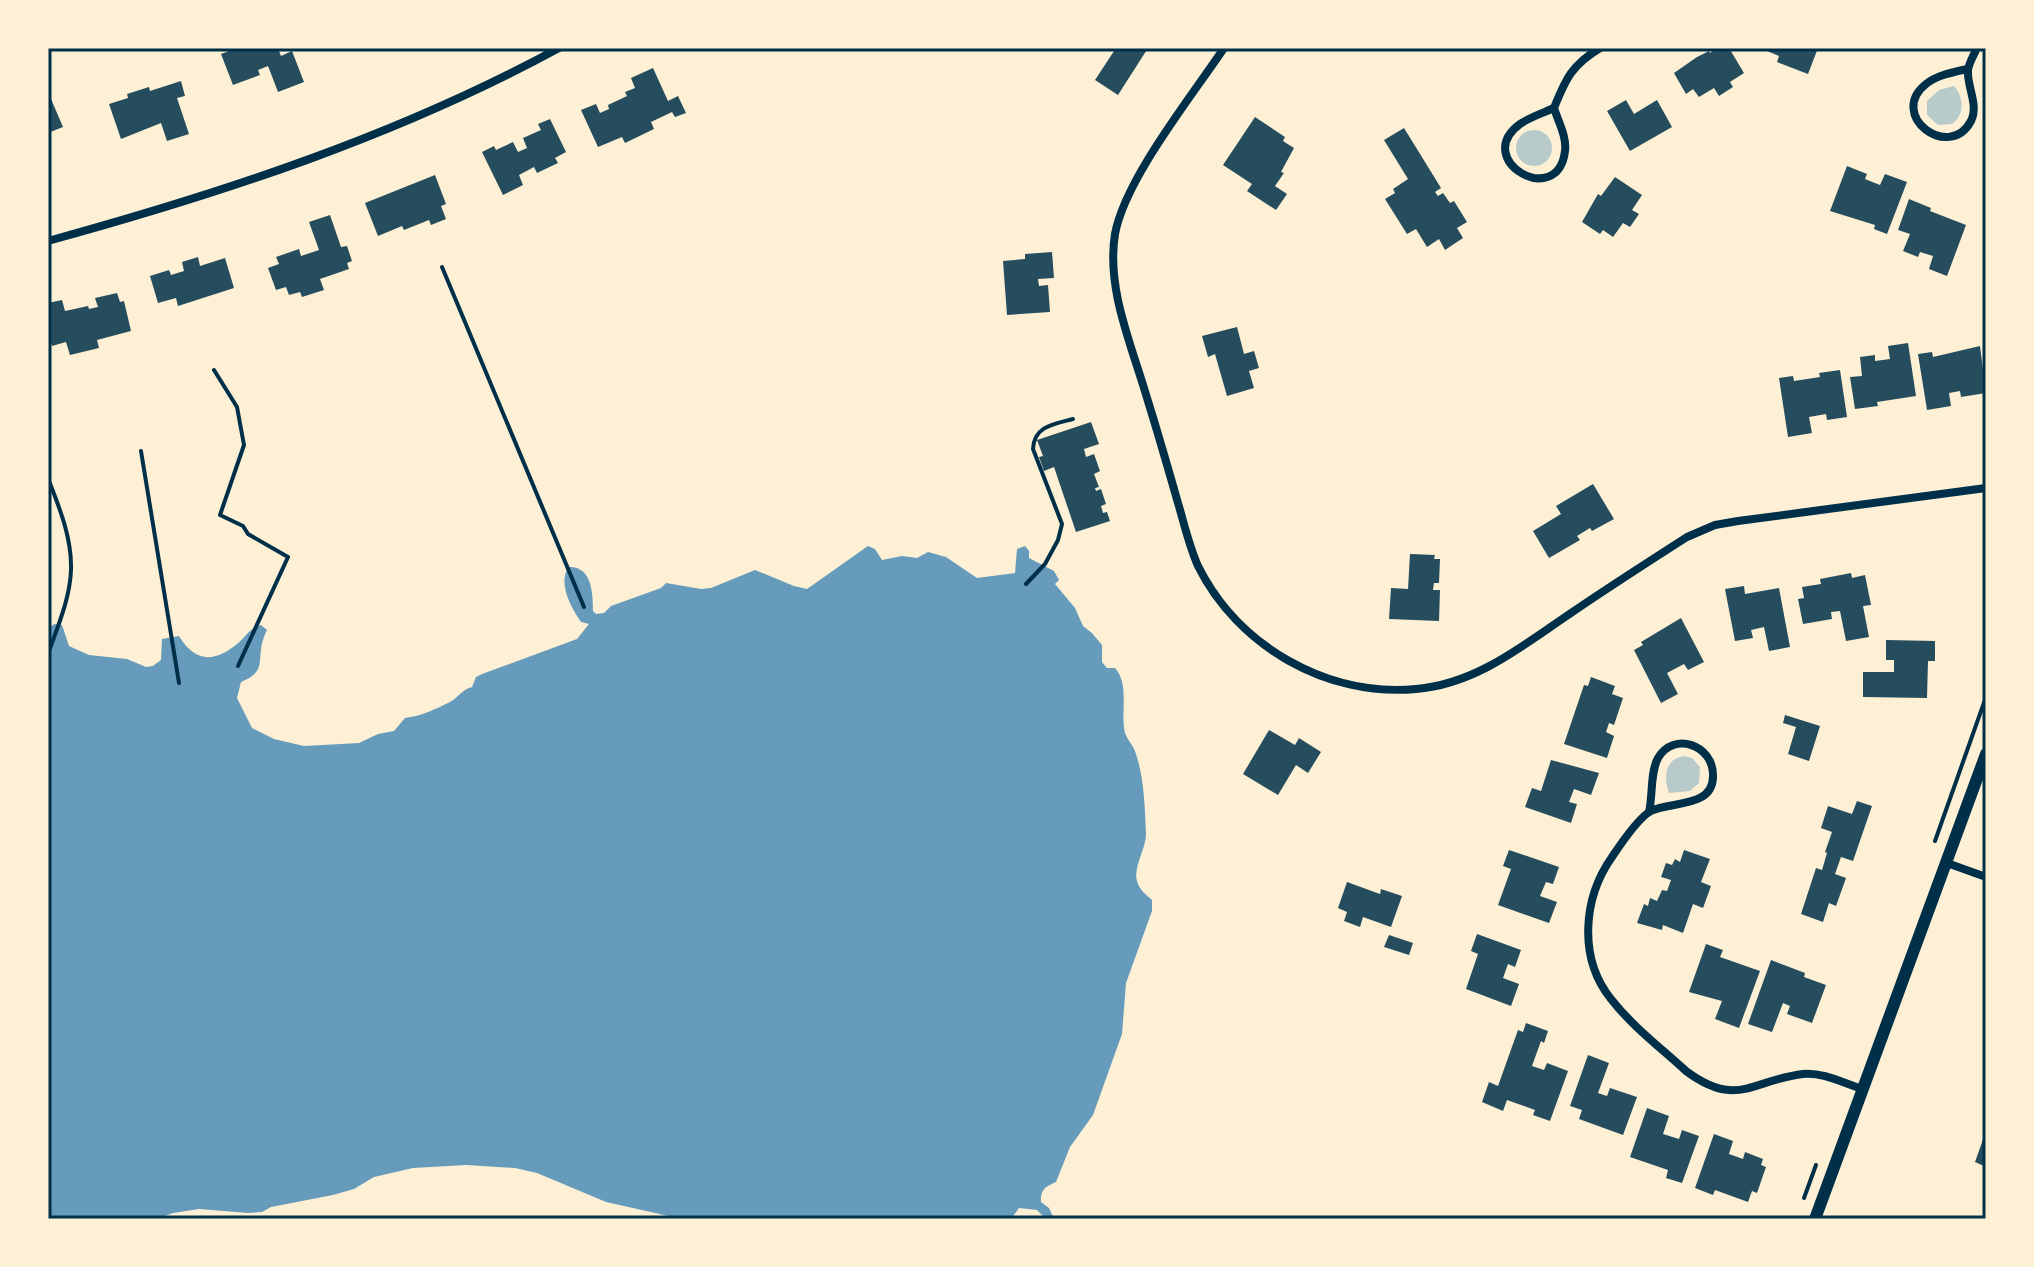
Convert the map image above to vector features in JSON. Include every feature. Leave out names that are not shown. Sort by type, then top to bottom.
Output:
[{"type":"street","points":[[48,241],[212,194],[323,153],[424,113],[559,48]]},
{"type":"street","points":[[1224,48],[1162,140],[1129,196],[1118,221],[1113,270],[1132,348],[1197,564],[1229,612],[1258,641],[1281,657],[1304,670],[1351,685],[1396,690],[1441,685],[1500,662],[1687,537],[1715,525],[1829,507],[1986,488]]},
{"type":"street","points":[[1554,108],[1530,118],[1510,134],[1507,157],[1521,175],[1540,178],[1555,172],[1562,164],[1566,146],[1554,108],[1571,70],[1600,48]]},
{"type":"street","points":[[1967,69],[1928,82],[1920,90],[1914,112],[1918,124],[1936,135],[1949,137],[1961,133],[1970,122],[1973,105],[1967,69],[1977,48]]},
{"type":"street","points":[[1649,812],[1695,801],[1705,795],[1714,776],[1711,761],[1701,749],[1692,745],[1673,745],[1659,757],[1649,812],[1607,865],[1592,901],[1589,945],[1597,974],[1609,997],[1686,1071],[1699,1081],[1715,1087],[1751,1089],[1802,1074],[1817,1074],[1862,1089]]},
{"type":"street","points":[[1815,1219],[1986,754]]},
{"type":"street","points":[[1947,863],[1986,877]]},
{"type":"path","points":[[442,267],[584,607]]},
{"type":"path","points":[[214,370],[237,407],[244,445],[222,501],[220,515],[243,526],[248,534],[288,557],[238,666]]},
{"type":"path","points":[[1026,584],[1045,564],[1058,540],[1062,524],[1033,449],[1033,437],[1040,429],[1073,419]]},
{"type":"path","points":[[141,451],[179,683]]},
{"type":"path","points":[[48,654],[64,610],[71,570],[66,525],[49,481]]},
{"type":"shaded area","points":[[1954,86],[1961,100],[1959,116],[1952,124],[1938,125],[1927,115],[1927,101],[1939,90]]},
{"type":"shaded area","points":[[1534,130],[1547,135],[1552,148],[1547,161],[1534,166],[1521,161],[1516,148],[1521,135]]},
{"type":"shaded area","points":[[1685,756],[1692,758],[1700,767],[1699,783],[1690,791],[1669,793],[1667,769],[1673,760]]},
{"type":"water","points":[[868,546],[875,549],[882,560],[902,556],[917,558],[928,552],[946,557],[977,578],[1015,573],[1017,549],[1025,546],[1029,558],[1054,571],[1059,580],[1055,584],[1075,608],[1083,626],[1102,645],[1102,662],[1107,668],[1115,668],[1122,682],[1125,733],[1139,763],[1145,804],[1146,834],[1136,876],[1139,887],[1152,900],[1152,911],[1126,983],[1122,1034],[1093,1115],[1070,1147],[1056,1182],[1042,1194],[1041,1202],[1049,1208],[1054,1219],[1046,1219],[1037,1210],[1019,1208],[1011,1219],[682,1219],[606,1202],[537,1173],[515,1168],[466,1165],[413,1168],[374,1177],[354,1189],[271,1207],[262,1212],[199,1209],[156,1219],[48,1219],[48,629],[54,624],[62,625],[69,646],[89,655],[127,659],[146,667],[161,660],[162,639],[179,636],[191,651],[212,657],[228,650],[261,625],[267,630],[259,667],[256,673],[241,682],[237,698],[252,728],[274,739],[304,746],[359,743],[394,731],[405,718],[450,702],[472,687],[476,677],[482,674],[577,639],[589,624],[581,622],[567,595],[564,580],[569,567],[577,568],[587,576],[596,614],[661,588],[666,583],[711,588],[755,570],[807,589]]},
{"type":"building","points":[[237,48],[278,48],[281,56],[292,51],[304,82],[278,92],[268,66],[258,70],[260,75],[233,85],[221,54]]},
{"type":"building","points":[[1116,48],[1148,48],[1118,95],[1095,80]]},
{"type":"building","points":[[1713,48],[1729,48],[1744,73],[1730,82],[1733,87],[1719,96],[1714,88],[1699,97],[1693,89],[1686,94],[1674,73],[1697,57],[1710,53]]},
{"type":"building","points":[[1760,48],[1818,48],[1808,74],[1777,62],[1779,56]]},
{"type":"building","points":[[653,68],[668,101],[678,96],[686,113],[675,117],[672,112],[651,122],[654,129],[625,143],[622,137],[598,147],[581,110],[596,104],[600,113],[609,109],[608,105],[627,96],[625,92],[635,88],[631,78]]},
{"type":"building","points":[[181,81],[185,96],[177,98],[189,134],[167,141],[161,123],[121,139],[109,104],[128,98],[127,94],[149,87],[150,91]]},
{"type":"building","points":[[48,92],[63,127],[48,133]]},
{"type":"building","points":[[1626,100],[1634,114],[1657,100],[1672,127],[1630,151],[1607,111]]},
{"type":"building","points":[[1255,117],[1285,137],[1283,141],[1294,148],[1275,186],[1287,194],[1276,210],[1247,191],[1252,184],[1223,165]]},
{"type":"building","points":[[550,119],[566,152],[555,158],[558,163],[537,173],[534,167],[519,175],[523,185],[503,195],[482,152],[513,142],[518,152],[527,148],[523,138],[541,130],[538,124]]},
{"type":"building","points":[[1404,128],[1441,188],[1435,192],[1438,196],[1443,193],[1450,203],[1454,201],[1467,222],[1457,228],[1463,238],[1445,250],[1439,239],[1427,247],[1416,229],[1407,234],[1385,199],[1408,179],[1384,140]]},
{"type":"building","points":[[1847,166],[1867,174],[1865,179],[1880,185],[1885,174],[1907,182],[1887,234],[1874,229],[1875,225],[1830,211]]},
{"type":"building","points":[[435,175],[446,204],[441,206],[446,219],[431,225],[429,220],[404,230],[402,226],[378,236],[365,203]]},
{"type":"building","points":[[1615,177],[1642,195],[1632,210],[1639,214],[1630,227],[1623,223],[1613,237],[1603,230],[1600,234],[1582,222],[1598,194],[1601,196]]},
{"type":"building","points":[[1909,199],[1966,225],[1947,276],[1929,269],[1933,256],[1920,252],[1918,257],[1903,251],[1910,234],[1898,230]]},
{"type":"building","points":[[330,215],[341,247],[347,246],[352,261],[347,263],[349,269],[320,279],[324,290],[302,297],[300,292],[289,295],[286,287],[276,290],[268,268],[279,264],[276,257],[299,249],[301,256],[319,250],[309,222]]},
{"type":"building","points":[[1052,252],[1054,278],[1038,279],[1039,286],[1048,285],[1050,312],[1007,315],[1003,261],[1025,259],[1025,254]]},
{"type":"building","points":[[198,257],[200,266],[225,258],[234,288],[178,306],[176,298],[158,303],[150,276],[169,270],[171,275],[184,271],[182,262]]},
{"type":"building","points":[[117,293],[120,302],[124,301],[131,331],[97,340],[99,348],[70,355],[66,342],[52,346],[48,331],[48,303],[62,300],[65,311],[88,306],[89,309],[98,307],[95,298]]},
{"type":"building","points":[[1237,327],[1244,354],[1254,351],[1259,368],[1249,371],[1254,388],[1227,396],[1215,354],[1208,357],[1202,336]]},
{"type":"building","points":[[1908,343],[1916,396],[1855,409],[1850,377],[1862,376],[1860,357],[1875,355],[1875,361],[1890,359],[1888,346]]},
{"type":"building","points":[[1980,346],[1986,393],[1961,397],[1960,391],[1949,393],[1951,406],[1927,410],[1918,354],[1932,352],[1933,357]]},
{"type":"building","points":[[1840,370],[1847,417],[1827,420],[1826,414],[1809,417],[1812,433],[1788,437],[1779,378],[1793,376],[1794,381]]},
{"type":"building","points":[[1091,422],[1099,444],[1084,449],[1086,457],[1094,454],[1100,471],[1094,474],[1099,487],[1095,488],[1096,491],[1101,489],[1106,504],[1101,506],[1110,521],[1076,532],[1054,467],[1044,471],[1037,440]]},
{"type":"building","points":[[1593,484],[1614,519],[1592,531],[1590,528],[1577,536],[1580,540],[1549,558],[1533,531],[1561,514],[1556,506]]},
{"type":"building","points":[[1410,554],[1435,555],[1434,559],[1440,559],[1439,583],[1434,583],[1433,590],[1440,590],[1439,621],[1389,619],[1391,588],[1408,589]]},
{"type":"building","points":[[1851,573],[1852,578],[1865,575],[1871,605],[1863,606],[1869,637],[1846,641],[1840,611],[1831,612],[1832,619],[1803,624],[1798,599],[1804,598],[1802,587],[1821,584],[1820,579]]},
{"type":"building","points":[[1744,586],[1745,594],[1779,588],[1790,647],[1769,651],[1764,627],[1751,630],[1753,638],[1735,641],[1725,589]]},
{"type":"building","points":[[1681,618],[1704,662],[1688,670],[1684,664],[1667,673],[1678,694],[1661,703],[1634,650],[1643,645],[1641,642]]},
{"type":"building","points":[[1886,640],[1935,641],[1935,661],[1928,661],[1927,698],[1863,697],[1863,672],[1894,672],[1894,660],[1886,660]]},
{"type":"building","points":[[1591,677],[1615,686],[1612,694],[1623,698],[1614,725],[1609,723],[1606,732],[1614,736],[1607,758],[1564,744],[1584,685],[1588,686]]},
{"type":"building","points":[[1785,715],[1820,726],[1809,761],[1788,754],[1796,727],[1783,723]]},
{"type":"building","points":[[1269,730],[1295,745],[1299,738],[1321,752],[1308,773],[1296,765],[1278,795],[1243,774]]},
{"type":"building","points":[[1551,760],[1599,773],[1591,795],[1574,789],[1569,802],[1577,804],[1571,823],[1525,807],[1532,788],[1541,791]]},
{"type":"building","points":[[1857,801],[1872,806],[1853,861],[1841,857],[1835,874],[1846,878],[1836,906],[1829,903],[1823,922],[1801,914],[1816,868],[1822,870],[1827,853],[1832,832],[1821,828],[1828,806],[1852,814]]},
{"type":"building","points":[[1509,850],[1559,867],[1553,884],[1546,882],[1540,896],[1557,902],[1549,923],[1498,905],[1511,869],[1503,866]]},
{"type":"building","points":[[1684,850],[1710,859],[1701,882],[1711,886],[1703,908],[1693,904],[1683,933],[1663,925],[1662,930],[1637,923],[1644,904],[1648,906],[1650,898],[1657,901],[1662,890],[1667,891],[1671,880],[1661,877],[1666,863],[1672,865],[1675,859],[1680,862]]},
{"type":"building","points":[[1347,882],[1380,894],[1381,889],[1402,896],[1391,927],[1363,917],[1360,927],[1344,921],[1347,912],[1338,908]]},
{"type":"building","points":[[1477,934],[1521,950],[1515,967],[1508,964],[1503,978],[1519,984],[1511,1006],[1466,989],[1478,954],[1471,951]]},
{"type":"building","points":[[1389,935],[1413,943],[1409,955],[1384,947]]},
{"type":"building","points":[[1706,944],[1723,950],[1720,957],[1760,971],[1739,1028],[1715,1019],[1722,1001],[1689,992]]},
{"type":"building","points":[[1771,960],[1826,985],[1812,1023],[1787,1014],[1790,1006],[1783,1003],[1772,1032],[1748,1024]]},
{"type":"building","points":[[1526,1023],[1548,1031],[1532,1066],[1544,1070],[1547,1063],[1568,1071],[1550,1121],[1533,1115],[1535,1110],[1507,1100],[1503,1111],[1482,1102],[1489,1082],[1498,1086],[1518,1030],[1523,1032]]},
{"type":"building","points":[[1588,1055],[1609,1063],[1598,1093],[1607,1096],[1610,1088],[1637,1097],[1623,1135],[1579,1119],[1582,1110],[1570,1106]]},
{"type":"building","points":[[1647,1108],[1669,1116],[1663,1134],[1679,1139],[1682,1130],[1699,1136],[1682,1183],[1666,1178],[1668,1170],[1630,1157]]},
{"type":"building","points":[[1986,1131],[1986,1167],[1975,1162]]},
{"type":"building","points":[[1714,1134],[1733,1141],[1729,1154],[1743,1159],[1745,1152],[1763,1159],[1761,1165],[1766,1167],[1757,1193],[1752,1191],[1748,1202],[1715,1190],[1713,1195],[1695,1188]]}]
